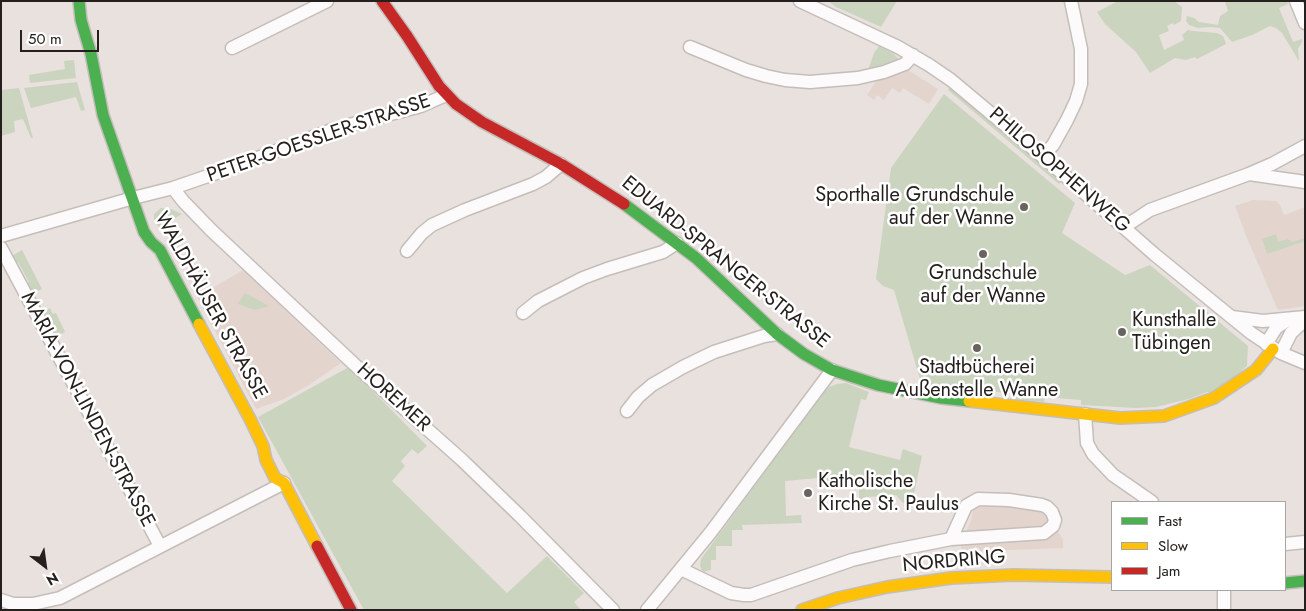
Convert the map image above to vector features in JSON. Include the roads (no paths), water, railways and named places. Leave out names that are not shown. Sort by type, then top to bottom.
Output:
[{"type":"street","name":"WALDHÄUSER STRASSE","points":[[79,1],[100,105],[144,232],[160,250],[250,419],[275,478],[284,483],[351,610]]},
{"type":"street","points":[[232,48],[327,1]]},
{"type":"street","name":"EDUARD-SPRANGER-STRASSE","points":[[382,1],[407,36],[431,76],[446,95],[482,122],[561,164],[617,198],[701,263],[777,334],[804,354],[832,370],[878,385],[941,398],[1120,418],[1141,418],[1164,416],[1194,407],[1227,391],[1256,370],[1273,349]]},
{"type":"street","name":"PHILOSOPHENWEG","points":[[800,1],[913,56],[951,80],[1230,316],[1273,349],[1305,363]]},
{"type":"street","points":[[1043,156],[1053,145],[1068,120],[1081,84],[1082,50],[1071,1]]},
{"type":"street","points":[[1296,1],[1305,23]]},
{"type":"street","points":[[690,47],[753,72],[785,80],[810,82],[858,78],[887,72],[905,64],[913,56]]},
{"type":"street","name":"PETER-GOESSLER-STRASSE","points":[[1,236],[173,188],[334,129],[421,106],[446,95]]},
{"type":"street","points":[[1124,227],[1150,210],[1249,174],[1305,146]]},
{"type":"street","points":[[407,251],[432,224],[540,181],[561,164]]},
{"type":"street","points":[[1249,174],[1305,182]]},
{"type":"street","name":"HOREMER","points":[[173,188],[211,230],[355,365],[458,456],[613,610]]},
{"type":"street","points":[[523,313],[538,301],[583,278],[663,252],[677,244]]},
{"type":"street","name":"MARIA-VON-LINDEN-STRASSE","points":[[1,248],[160,546]]},
{"type":"street","points":[[1230,316],[1263,320],[1305,319]]},
{"type":"street","points":[[1273,349],[1276,328],[1291,318]]},
{"type":"street","points":[[1273,349],[1305,319]]},
{"type":"street","points":[[627,411],[652,385],[683,367],[714,352],[753,339],[777,334]]},
{"type":"street","points":[[647,610],[716,526],[832,370]]},
{"type":"street","points":[[1085,414],[1087,443],[1093,454],[1112,475],[1151,501]]},
{"type":"street","points":[[1,600],[13,604],[33,604],[60,598],[284,483]]},
{"type":"street","points":[[681,569],[731,593],[744,596],[852,560],[951,539],[1044,533],[1054,526],[1055,520],[1052,512],[1042,505],[1010,500],[978,499],[966,506],[951,539]]},
{"type":"street","points":[[1286,544],[1305,542]]},
{"type":"street","name":"NORDRING","points":[[802,610],[838,598],[879,589],[951,578],[1013,575],[1111,577]]},
{"type":"street","points":[[1286,583],[1305,581]]},
{"type":"street","points":[[1224,591],[1224,610]]},
{"type":"place","name":"Sporthalle Grundschule auf der Wanne","points":[[1024,207]]},
{"type":"place","name":"Grundschule auf der Wanne","points":[[983,254]]},
{"type":"place","name":"Kunsthalle Tübingen","points":[[1122,332]]},
{"type":"place","name":"Stadtbücherei Außenstelle Wanne","points":[[977,348]]},
{"type":"place","name":"Katholische Kirche St. Paulus","points":[[808,493]]}]
